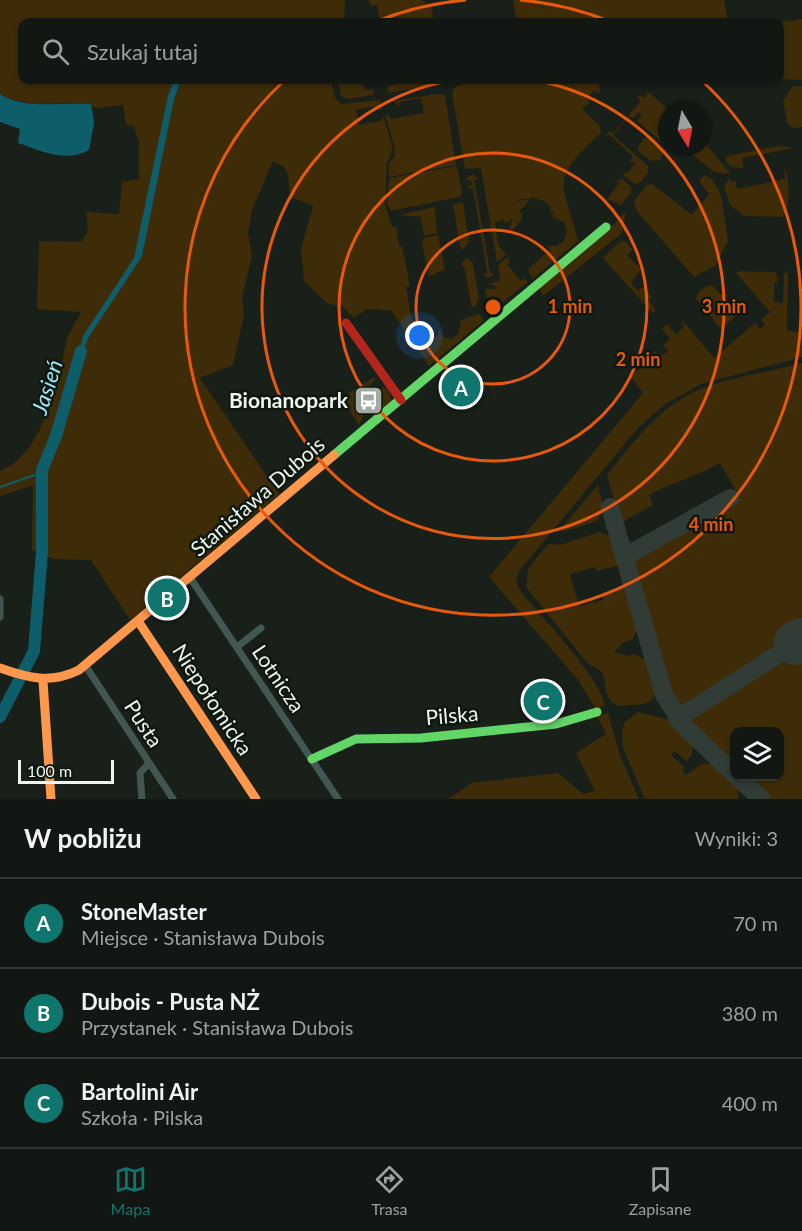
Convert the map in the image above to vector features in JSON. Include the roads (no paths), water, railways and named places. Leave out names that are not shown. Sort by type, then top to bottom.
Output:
[{"type":"street","name":"Stanisława Dubois","points":[[0,668],[43,681],[62,679],[86,665],[191,579],[606,227]]},
{"type":"street","points":[[346,323],[401,400]]},
{"type":"street","name":"Lotnicza","points":[[191,579],[338,799]]},
{"type":"street","points":[[0,598],[0,617]]},
{"type":"street","name":"Niepołomicka","points":[[138,621],[256,799]]},
{"type":"street","points":[[237,647],[261,628]]},
{"type":"street","name":"Pusta","points":[[86,665],[173,799]]},
{"type":"street","points":[[43,681],[51,799]]},
{"type":"street","name":"Pilska","points":[[312,759],[356,739],[421,738],[511,729],[566,722],[597,712]]},
{"type":"street","points":[[142,799],[140,773],[149,764]]},
{"type":"water","points":[[172,84],[180,84],[174,99],[142,256],[88,338],[75,374],[83,336],[134,258],[168,96]]},
{"type":"water","points":[[0,94],[10,99],[33,104],[91,104],[94,123],[89,150],[71,156],[62,156],[18,143],[20,129],[0,122]]},
{"type":"waterway","name":"Jasień","points":[[0,717],[34,651],[42,552],[42,470],[56,436],[81,351]]},
{"type":"waterway","points":[[0,487],[35,475],[42,470]]},
{"type":"place","name":"StoneMaster","points":[[461,387]]},
{"type":"place","name":"Bionanopark","points":[[369,401]]},
{"type":"place","name":"Dubois - Pusta NŻ","points":[[167,598]]},
{"type":"place","name":"Bartolini Air","points":[[543,701]]}]
